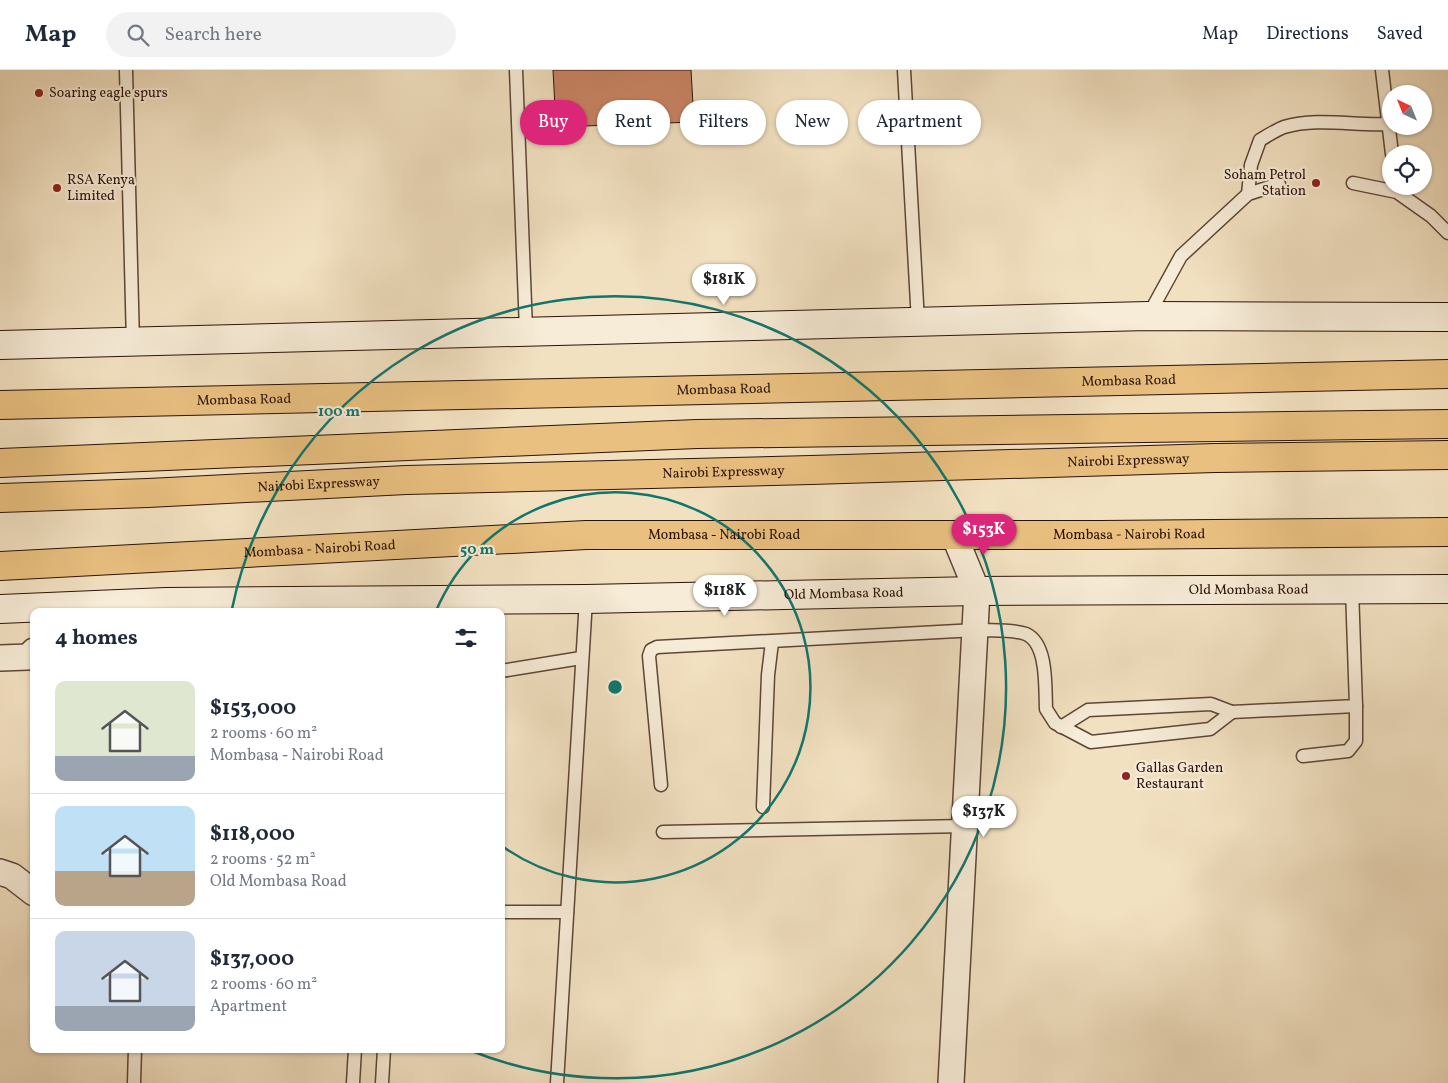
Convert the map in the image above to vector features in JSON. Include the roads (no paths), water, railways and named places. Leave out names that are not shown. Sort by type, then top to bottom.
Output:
[{"type":"highway","name":"Mombasa Road","points":[[0,405],[1448,374]]},
{"type":"highway","points":[[0,463],[697,434],[1448,424]]},
{"type":"highway","name":"Nairobi Expressway","points":[[0,498],[148,493],[406,480],[1215,458],[1448,455]]},
{"type":"highway","name":"Mombasa - Nairobi Road","points":[[0,566],[586,535],[1448,532]]},
{"type":"street","points":[[0,346],[526,330],[1148,316],[1448,316]]},
{"type":"street","points":[[951,1083],[977,591],[954,535]]},
{"type":"street","name":"Old Mombasa Road","points":[[104,608],[362,606],[586,598],[977,591],[1448,589]]},
{"type":"street","name":"Old Mombasa Road","points":[[0,609],[30,609]]},
{"type":"street","points":[[0,658],[28,657],[30,655]]},
{"type":"street","points":[[0,872],[12,876],[30,890]]},
{"type":"lane","points":[[126,70],[133,343]]},
{"type":"lane","points":[[516,70],[526,330]]},
{"type":"lane","points":[[904,70],[918,322]]},
{"type":"lane","points":[[1382,70],[1384,85]]},
{"type":"lane","points":[[1248,194],[1251,165],[1260,140],[1283,127],[1338,122],[1382,124]]},
{"type":"lane","points":[[1353,183],[1382,187]]},
{"type":"lane","points":[[1148,316],[1181,256],[1248,194],[1279,184]]},
{"type":"lane","points":[[1405,195],[1431,216],[1448,233]]},
{"type":"lane","points":[[1303,756],[1348,752],[1356,741],[1352,589]]},
{"type":"lane","points":[[557,1083],[586,598]]},
{"type":"lane","points":[[660,785],[649,656],[651,650],[657,647],[976,630],[1024,634],[1036,640],[1041,649],[1046,709],[1055,723],[1091,742],[1210,729],[1232,712]]},
{"type":"lane","points":[[763,807],[768,674],[772,642]]},
{"type":"lane","points":[[505,670],[581,658]]},
{"type":"lane","points":[[1061,727],[1088,710],[1211,704],[1232,712],[1356,706]]},
{"type":"lane","points":[[663,832],[965,826]]},
{"type":"lane","points":[[505,912],[567,912]]},
{"type":"lane","points":[[134,1083],[135,1053]]},
{"type":"lane","points":[[353,1083],[355,1053]]},
{"type":"lane","points":[[382,1083],[384,1053]]},
{"type":"place","name":"Soaring eagle spurs","points":[[39,93]]},
{"type":"place","name":"Soham Petrol Station","points":[[1316,183]]},
{"type":"place","name":"RSA Kenya Limited","points":[[57,188]]},
{"type":"place","name":"Gallas Garden Restaurant","points":[[1126,776]]}]
